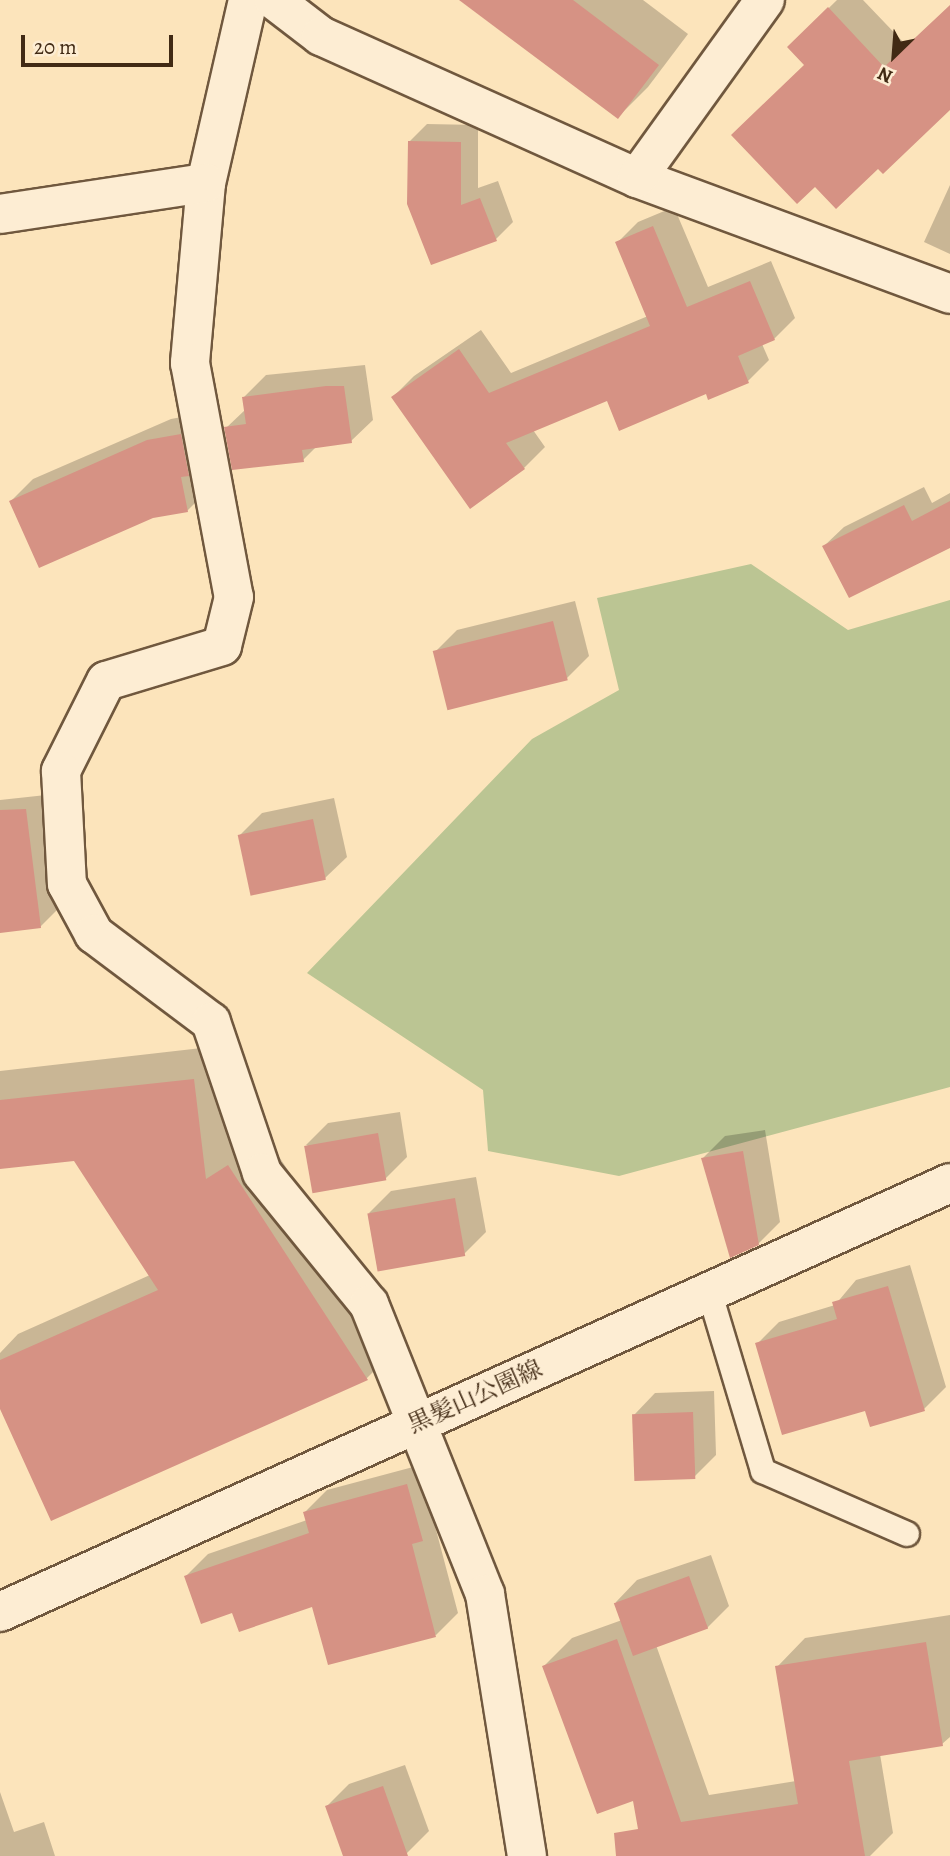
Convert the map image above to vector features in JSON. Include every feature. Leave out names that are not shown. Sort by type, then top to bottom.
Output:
[{"type":"street","points":[[248,0],[206,183],[190,363],[234,597],[222,646],[106,681],[61,771],[67,884],[94,934],[211,1022],[262,1173],[369,1304],[485,1594],[527,1856]]},
{"type":"street","points":[[274,0],[321,36],[637,178],[950,294]]},
{"type":"street","points":[[637,178],[765,0]]},
{"type":"street","points":[[0,214],[206,183]]},
{"type":"street","name":"黒髪山公園線","points":[[0,1612],[417,1422],[710,1294],[950,1183]]},
{"type":"lane","points":[[710,1294],[763,1471],[907,1534]]},
{"type":"green space","points":[[751,564],[848,630],[950,600],[950,1087],[619,1176],[488,1151],[483,1090],[307,973],[532,739],[619,690],[597,598]]},
{"type":"building","points":[[459,0],[573,0],[659,65],[618,119]]},
{"type":"building","points":[[950,5],[950,110],[883,174],[878,169],[836,209],[815,187],[797,204],[731,135],[804,65],[787,47],[828,7],[884,67]]},
{"type":"building","points":[[408,141],[461,142],[461,205],[480,198],[497,241],[431,265],[407,204]]},
{"type":"building","points":[[653,226],[687,307],[750,281],[775,340],[738,356],[749,383],[708,400],[706,394],[619,431],[607,401],[506,443],[525,469],[470,509],[391,397],[459,349],[489,393],[650,326],[615,242]]},
{"type":"building","points":[[344,386],[352,443],[302,450],[304,462],[232,470],[224,427],[246,424],[242,397]]},
{"type":"building","points":[[181,434],[189,476],[181,477],[188,512],[153,518],[39,568],[9,501],[147,440]]},
{"type":"building","points":[[950,501],[950,548],[849,598],[822,546],[904,505],[912,521]]},
{"type":"building","points":[[553,621],[568,680],[447,710],[433,651]]},
{"type":"building","points":[[26,809],[41,928],[0,933],[0,810]]},
{"type":"building","points":[[313,819],[326,880],[251,896],[238,835]]},
{"type":"building","points":[[194,1079],[206,1179],[228,1165],[368,1380],[51,1521],[0,1409],[0,1360],[158,1290],[74,1161],[0,1169],[0,1100]]},
{"type":"building","points":[[378,1133],[386,1180],[312,1193],[304,1146]]},
{"type":"building","points":[[743,1151],[759,1245],[730,1258],[701,1158]]},
{"type":"building","points":[[455,1198],[465,1256],[378,1272],[367,1213]]},
{"type":"building","points":[[888,1286],[925,1411],[870,1427],[865,1411],[782,1435],[755,1343],[837,1319],[832,1302]]},
{"type":"building","points":[[693,1412],[695,1479],[634,1481],[632,1414]]},
{"type":"building","points":[[407,1484],[423,1541],[412,1544],[436,1637],[328,1665],[312,1607],[239,1632],[232,1613],[201,1624],[184,1576],[309,1533],[303,1512]]},
{"type":"building","points":[[689,1576],[708,1629],[633,1656],[614,1603]]},
{"type":"building","points":[[617,1639],[681,1822],[798,1804],[775,1666],[926,1642],[943,1746],[849,1761],[865,1856],[616,1856],[614,1833],[638,1829],[633,1801],[597,1814],[542,1666]]},
{"type":"building","points":[[383,1786],[408,1856],[343,1856],[325,1806]]}]
